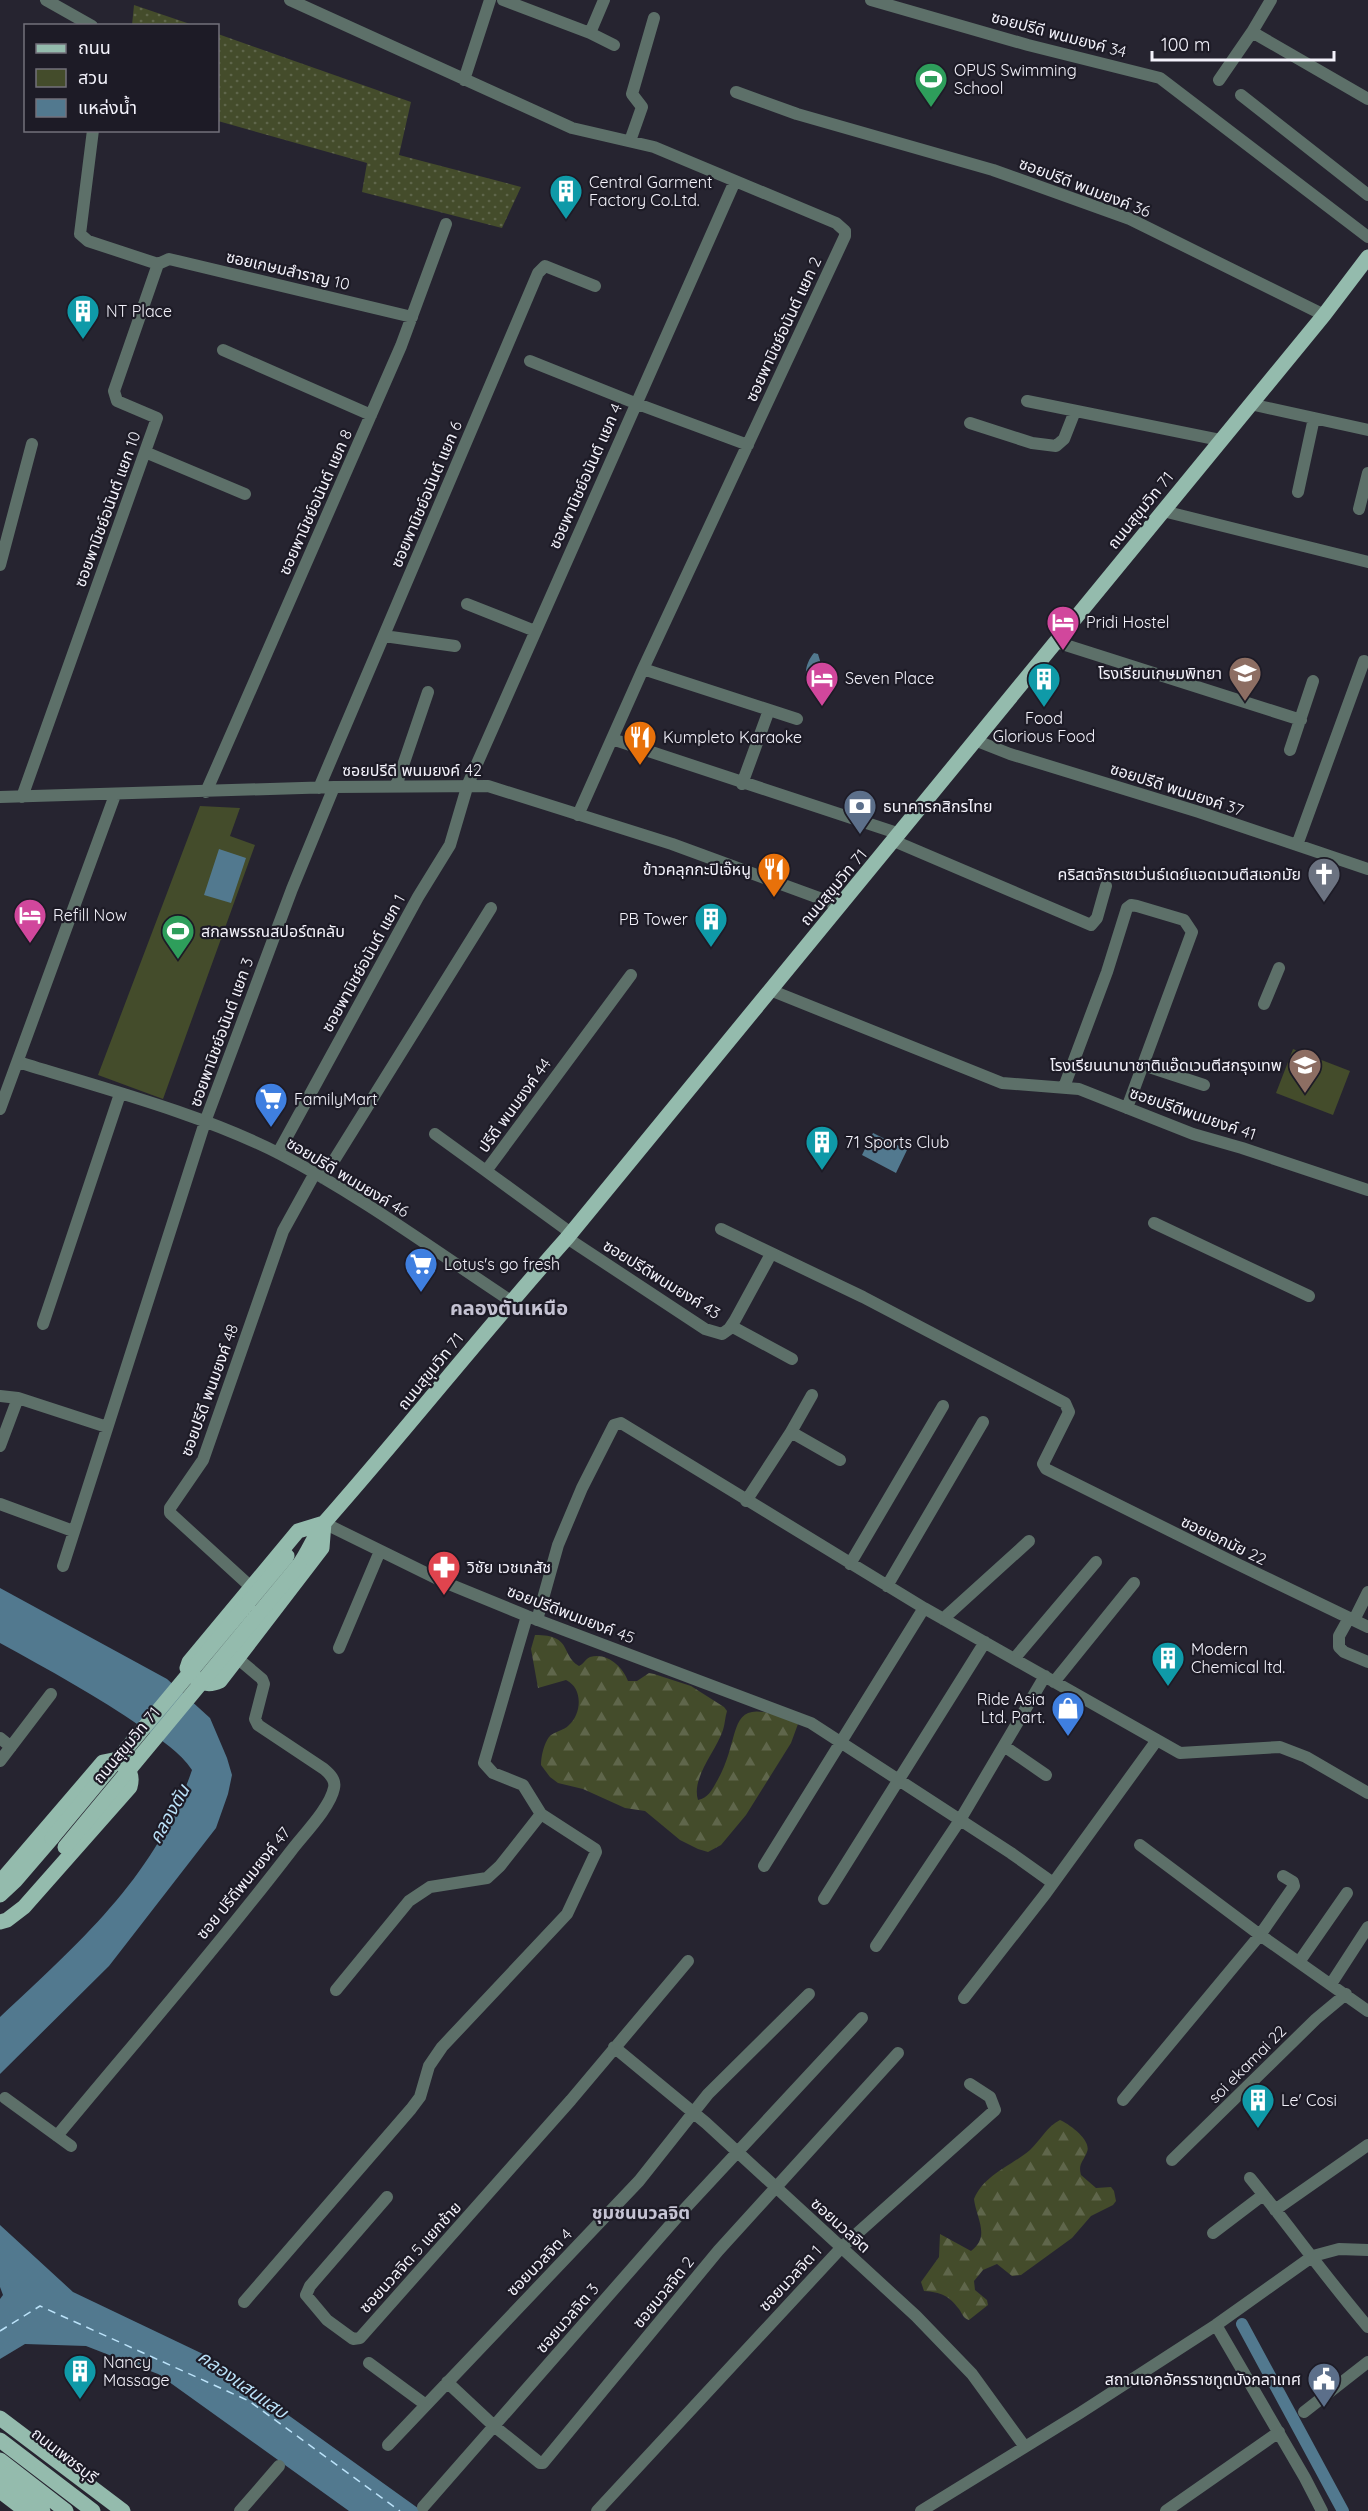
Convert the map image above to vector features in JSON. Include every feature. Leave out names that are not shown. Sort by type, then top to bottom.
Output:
[{"type":"main road","name":"ถนนสุขุมวิท 71","points":[[0,1920],[58,1843],[293,1560],[311,1548],[320,1528],[569,1235],[977,741],[1324,315],[1368,257]]},
{"type":"main road","points":[[320,1528],[322,1548],[220,1681],[211,1685],[202,1683],[187,1668],[189,1662],[251,1587],[298,1531],[320,1528]]},
{"type":"main road","points":[[0,1882],[104,1762],[113,1760],[130,1771],[133,1779],[130,1787],[24,1908],[7,1920],[0,1920]]},
{"type":"main road","name":"ถนนสุขุมวิท 71","points":[[0,1895],[58,1843]]},
{"type":"main road","points":[[0,2418],[123,2511]]},
{"type":"main road","name":"ถนนเพชรบุรี","points":[[0,2426],[93,2505]]},
{"type":"main road","name":"ถนนเพชรบุรี","points":[[0,2440],[93,2505],[109,2511]]},
{"type":"main road","points":[[0,2460],[66,2511]]},
{"type":"main road","points":[[0,2477],[43,2511]]},
{"type":"main road","points":[[0,2491],[26,2511]]},
{"type":"street","points":[[46,0],[88,24]]},
{"type":"street","name":"ซอยพานิชย์อนันต์ แยก 2","points":[[290,0],[572,128],[654,147],[842,227],[845,236],[643,669],[578,815]]},
{"type":"street","points":[[464,80],[490,0]]},
{"type":"street","points":[[503,0],[590,33],[614,45]]},
{"type":"street","points":[[590,33],[604,0]]},
{"type":"street","name":"ซอยปรีดี พนมยงค์ 34","points":[[871,0],[1028,45],[1160,78],[1368,237]]},
{"type":"street","points":[[1219,80],[1271,0]]},
{"type":"street","points":[[630,141],[642,107],[632,94],[654,18]]},
{"type":"street","points":[[1252,32],[1368,99]]},
{"type":"street","name":"ซอยปรีดี พนมยงค์ 36","points":[[736,92],[822,121],[993,170],[1130,219],[1324,315]]},
{"type":"street","points":[[1241,95],[1368,195]]},
{"type":"street","points":[[93,132],[80,234],[88,241],[158,264]]},
{"type":"street","name":"ซอยพานิชย์อนันต์ แยก 4","points":[[468,784],[735,181]]},
{"type":"street","name":"ซอยพานิชย์อนันต์ แยก 8","points":[[206,792],[371,415],[412,316],[446,224]]},
{"type":"street","name":"ซอยเกษมสำราญ 10","points":[[158,264],[169,259],[412,316]]},
{"type":"street","name":"ซอยพานิชย์อนันต์ แยก 10","points":[[22,797],[157,418],[117,401],[114,392],[158,264]]},
{"type":"street","name":"ซอยพานิชย์อนันต์ แยก 6","points":[[319,788],[538,273],[545,266],[595,286]]},
{"type":"street","points":[[223,350],[371,415]]},
{"type":"street","points":[[530,361],[748,445]]},
{"type":"street","points":[[1027,401],[1220,440]]},
{"type":"street","points":[[1250,404],[1368,430]]},
{"type":"street","points":[[970,423],[1032,443],[1056,446],[1064,439],[1076,411]]},
{"type":"street","points":[[1298,492],[1314,418]]},
{"type":"street","points":[[0,565],[32,444]]},
{"type":"street","points":[[145,452],[245,494]]},
{"type":"street","points":[[1359,509],[1368,473]]},
{"type":"street","points":[[1163,511],[1368,562]]},
{"type":"street","points":[[466,604],[535,631]]},
{"type":"street","points":[[384,636],[455,646]]},
{"type":"street","points":[[1056,642],[1301,720]]},
{"type":"street","points":[[1297,845],[1364,661]]},
{"type":"street","points":[[643,669],[797,719]]},
{"type":"street","points":[[1290,750],[1313,681]]},
{"type":"street","points":[[396,786],[428,692]]},
{"type":"street","points":[[742,784],[769,710]]},
{"type":"street","points":[[612,739],[897,838],[1091,925],[1097,918],[1106,886]]},
{"type":"street","name":"ซอยปรีดี พนมยงค์ 37","points":[[977,741],[1010,754],[1368,869]]},
{"type":"street","name":"ซอยปรีดี พนมยงค์ 42","points":[[0,797],[334,787],[468,784],[488,786],[672,844],[841,906]]},
{"type":"street","name":"ซอยพานิชย์อนันต์ แยก 1","points":[[278,1153],[418,897],[450,845],[468,784]]},
{"type":"street","name":"ซอยพานิชย์อนันต์ แยก 3","points":[[63,1566],[206,1122],[292,889],[334,787]]},
{"type":"street","points":[[0,1109],[115,795]]},
{"type":"street","points":[[1064,1087],[1107,972],[1124,915],[1131,905],[1184,920],[1192,932],[1127,1108]]},
{"type":"street","points":[[319,1176],[491,908]]},
{"type":"street","points":[[1264,1004],[1279,968]]},
{"type":"street","name":"ปรีดี พนมยงค์ 44","points":[[569,1235],[486,1171],[631,975]]},
{"type":"street","name":"ซอยปรีดีพนมยงค์ 41","points":[[770,990],[1002,1083],[1079,1089],[1193,1134],[1368,1190]]},
{"type":"street","name":"ซอยปรีดี พนมยงค์ 46","points":[[18,1062],[206,1122],[278,1153],[319,1176],[511,1302]]},
{"type":"street","points":[[1143,1065],[1204,1085]]},
{"type":"street","points":[[43,1324],[120,1094]]},
{"type":"street","points":[[435,1134],[486,1171]]},
{"type":"street","name":"ซอยปรีดี พนมยงค์ 48","points":[[251,1587],[170,1513],[170,1508],[203,1460],[283,1231],[319,1176]]},
{"type":"street","points":[[1154,1223],[1309,1296]]},
{"type":"street","points":[[721,1229],[771,1254]]},
{"type":"street","name":"ซอยปรีดีพนมยงค์ 43","points":[[569,1235],[705,1329],[722,1334],[731,1326],[771,1254]]},
{"type":"street","name":"ซอยเอกมัย 22","points":[[771,1254],[863,1297],[1065,1403],[1069,1412],[1043,1464],[1046,1469],[1368,1627]]},
{"type":"street","points":[[731,1326],[792,1359]]},
{"type":"street","points":[[746,1501],[812,1395]]},
{"type":"street","points":[[0,1396],[18,1398],[107,1427]]},
{"type":"street","points":[[0,1446],[18,1398]]},
{"type":"street","points":[[850,1564],[943,1407]]},
{"type":"street","points":[[887,1586],[983,1422]]},
{"type":"street","points":[[244,2302],[411,2109],[420,2097],[429,2066],[442,2047],[567,1914],[596,1851],[541,1814],[523,1785],[493,1773],[484,1763],[558,1545],[582,1488],[615,1424],[621,1423],[924,1608],[1180,1753],[1280,1747],[1306,1756],[1368,1793]]},
{"type":"street","points":[[791,1432],[840,1460]]},
{"type":"street","points":[[0,1504],[74,1531]]},
{"type":"street","name":"ซอยปรีดีพนมยงค์ 45","points":[[320,1528],[380,1551],[444,1582],[532,1618],[811,1723],[1011,1852],[1053,1883]]},
{"type":"street","points":[[944,1619],[1029,1541]]},
{"type":"street","points":[[339,1648],[380,1551]]},
{"type":"street","points":[[1014,1659],[1096,1562]]},
{"type":"street","points":[[876,1946],[960,1820],[1004,1746],[1050,1679],[1134,1583]]},
{"type":"street","points":[[1368,1592],[1352,1619],[1338,1636],[1339,1647],[1344,1652],[1368,1662]]},
{"type":"street","points":[[764,1866],[924,1608]]},
{"type":"street","points":[[824,1899],[985,1642]]},
{"type":"street","name":"ซอย ปรีดีพนมยงค์ 47","points":[[57,2136],[276,1870],[327,1804],[335,1786],[331,1775],[324,1769],[258,1725],[255,1719],[264,1684],[262,1679],[237,1658]]},
{"type":"street","points":[[0,1761],[51,1694]]},
{"type":"street","points":[[0,1738],[11,1746]]},
{"type":"street","points":[[964,1998],[1053,1883],[1157,1740]]},
{"type":"street","points":[[1004,1746],[1046,1776]]},
{"type":"street","points":[[336,1990],[409,1901],[429,1887],[486,1878],[500,1866],[541,1814]]},
{"type":"street","points":[[1140,1845],[1368,2012]]},
{"type":"street","points":[[1123,2100],[1260,1935],[1294,1886],[1293,1882],[1283,1876]]},
{"type":"street","points":[[1299,1962],[1347,1893]]},
{"type":"street","points":[[1331,1984],[1368,1927]]},
{"type":"street","points":[[614,2047],[688,1961]]},
{"type":"street","name":"ซอยนวลจิต 4","points":[[388,2445],[639,2181],[708,2094],[809,1994]]},
{"type":"street","name":"soi ekamai 22","points":[[1173,2160],[1317,2019],[1346,1995]]},
{"type":"street","name":"ซอยนวลจิต 3","points":[[423,2506],[737,2151],[862,2018]]},
{"type":"street","name":"ซอยนวลจิต","points":[[614,2047],[737,2151],[915,2316],[972,2374],[1025,2447]]},
{"type":"street","name":"ซอยนวลจิต 5 แยกซ้าย","points":[[387,2197],[310,2286],[306,2295],[327,2320],[352,2339],[360,2338],[614,2047]]},
{"type":"street","name":"ซอยนวลจิต 2","points":[[447,2382],[494,2426],[540,2463],[546,2461],[718,2251],[898,2053]]},
{"type":"street","name":"ซอยนวลจิต 1","points":[[597,2511],[842,2247],[995,2110],[990,2097],[970,2084]]},
{"type":"street","points":[[5,2098],[71,2146]]},
{"type":"street","points":[[1275,2210],[1368,2145]]},
{"type":"street","points":[[1250,2178],[1313,2256],[1332,2285],[1368,2327]]},
{"type":"street","points":[[1213,2233],[1263,2194]]},
{"type":"street","points":[[921,2511],[1216,2325],[1313,2256],[1339,2249],[1368,2250]]},
{"type":"street","points":[[1216,2325],[1322,2511]]},
{"type":"street","points":[[1304,2412],[1368,2362]]},
{"type":"street","points":[[369,2363],[426,2405]]},
{"type":"street","points":[[1166,2511],[1279,2432]]},
{"type":"street","points":[[240,2511],[279,2466]]},
{"type":"green space","points":[[134,5],[190,24],[132,24]]},
{"type":"green space","points":[[219,34],[411,102],[399,155],[521,187],[502,228],[362,192],[367,163],[219,121]]},
{"type":"green space","name":"สกลพรรณสปอร์ตคลับ","points":[[200,806],[240,808],[230,836],[255,845],[163,1099],[98,1075]]},
{"type":"green space","points":[[1293,1049],[1350,1071],[1333,1115],[1276,1093]]},
{"type":"green space","points":[[535,1635],[555,1638],[561,1642],[569,1656],[579,1666],[590,1657],[602,1657],[618,1666],[628,1681],[637,1681],[649,1673],[654,1674],[691,1686],[724,1707],[727,1711],[724,1728],[701,1774],[698,1783],[698,1800],[707,1795],[715,1784],[725,1763],[739,1721],[746,1714],[757,1711],[774,1714],[798,1724],[791,1743],[746,1815],[721,1845],[708,1852],[698,1849],[680,1840],[645,1811],[625,1808],[583,1789],[558,1783],[550,1777],[541,1765],[544,1747],[551,1735],[567,1727],[573,1720],[579,1701],[572,1684],[566,1680],[538,1688],[531,1649]]},
{"type":"green space","points":[[1060,2120],[1074,2129],[1088,2147],[1081,2166],[1081,2175],[1096,2188],[1111,2187],[1116,2201],[1113,2205],[1091,2216],[1072,2238],[1021,2275],[1012,2276],[997,2264],[983,2270],[974,2281],[975,2290],[987,2300],[988,2305],[969,2320],[948,2298],[935,2292],[924,2291],[921,2282],[939,2257],[940,2234],[971,2251],[977,2245],[981,2233],[974,2199],[978,2191],[991,2177],[1030,2150],[1047,2130]]},
{"type":"water","points":[[814,653],[818,654],[821,664],[827,670],[815,686],[811,687],[806,670]]},
{"type":"water","points":[[219,849],[246,858],[231,903],[204,895]]},
{"type":"water","points":[[873,1133],[907,1150],[896,1173],[862,1155]]},
{"type":"water","points":[[0,1588],[167,1679],[210,1718],[232,1775],[216,1828],[109,1966],[0,2074],[0,2017],[59,1962],[137,1875],[177,1808],[192,1770],[170,1747],[126,1716],[0,1643]]},
{"type":"water","name":"คลองแสนแสบ","points":[[0,2225],[73,2292],[203,2354],[422,2511],[349,2511],[158,2374],[86,2346],[25,2344],[0,2359],[0,2299],[3,2295],[0,2287]]},
{"type":"waterway","points":[[1242,2324],[1343,2511]]},
{"type":"ferry route","points":[[0,2331],[40,2306],[249,2401],[400,2511]]},
{"type":"place","name":"OPUS Swimming School","points":[[931,108]]},
{"type":"place","name":"Central Garment Factory Co.Ltd.","points":[[566,220]]},
{"type":"place","name":"NT Place","points":[[83,340]]},
{"type":"place","name":"Pridi Hostel","points":[[1063,651]]},
{"type":"place","name":"โรงเรียนเกษมพิทยา","points":[[1245,702]]},
{"type":"place","name":"Seven Place","points":[[822,707]]},
{"type":"place","name":"Food Glorious Food","points":[[1044,708]]},
{"type":"place","name":"Kumpleto Karaoke","points":[[640,766]]},
{"type":"place","name":"ธนาคารกสิกรไทย","points":[[860,835]]},
{"type":"place","name":"ข้าวคลุกกะปิเจ๊หนู","points":[[774,898]]},
{"type":"place","name":"คริสตจักรเซเว่นธ์เดย์แอดเวนตีสเอกมัย","points":[[1324,903]]},
{"type":"place","name":"Refill Now","points":[[30,944]]},
{"type":"place","name":"PB Tower","points":[[711,948]]},
{"type":"place","name":"สกลพรรณสปอร์ตคลับ","points":[[178,960]]},
{"type":"place","name":"โรงเรียนนานาชาติแอ๊ดเวนตีสกรุงเทพ","points":[[1305,1094]]},
{"type":"place","name":"FamilyMart","points":[[271,1128]]},
{"type":"place","name":"71 Sports Club","points":[[822,1171]]},
{"type":"place","name":"Lotus's go fresh","points":[[421,1293]]},
{"type":"place","name":"วิชัย เวชเภสัช","points":[[444,1596]]},
{"type":"place","name":"Modern Chemical ltd.","points":[[1168,1687]]},
{"type":"place","name":"Ride Asia Ltd. Part.","points":[[1068,1737]]},
{"type":"place","name":"Le' Cosi","points":[[1258,2129]]},
{"type":"place","name":"Nancy Massage","points":[[80,2400]]},
{"type":"place","name":"สถานเอกอัครราชทูตบังกลาเทศ","points":[[1324,2408]]},
{"type":"district","name":"คลองตันเหนือ","points":[[509,1307]]},
{"type":"district","name":"ชุมชนนวลจิต","points":[[641,2212]]},
{"type":"water label","name":"คลองตัน","points":[[169,1814]]}]
